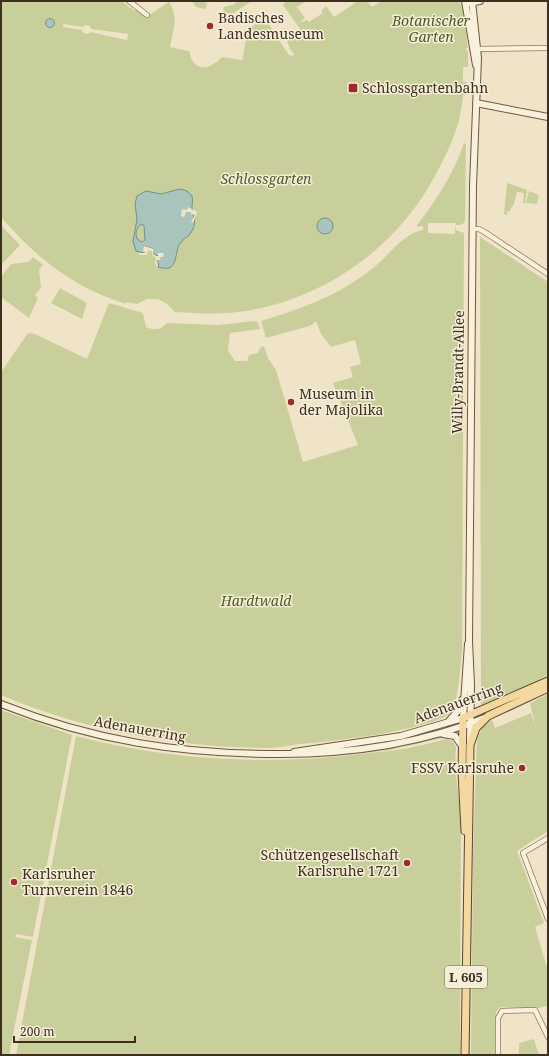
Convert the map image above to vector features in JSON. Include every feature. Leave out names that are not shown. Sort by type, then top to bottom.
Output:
[{"type":"main road","points":[[477,68],[473,58],[469,2],[480,1]]},
{"type":"main road","name":"Willy-Brandt-Allee","points":[[465,1055],[467,843],[471,723],[467,716],[465,693],[469,641],[472,229],[477,68],[477,49],[469,2]]},
{"type":"main road","points":[[476,103],[548,117]]},
{"type":"main road","name":"Willy-Brandt-Allee","points":[[467,843],[464,827],[462,746],[463,726],[467,716],[471,652],[469,641]]},
{"type":"main road","name":"Adenauerring","points":[[279,754],[377,740],[447,724],[548,680]]},
{"type":"main road","name":"Adenauerring","points":[[1,704],[67,727],[141,744],[212,753],[305,755],[385,746],[437,734],[488,716],[548,688]]},
{"type":"main road","points":[[447,724],[457,712],[465,693]]},
{"type":"main road","points":[[470,745],[476,728],[488,716]]},
{"type":"main road","points":[[437,734],[453,735],[458,739],[462,746]]},
{"type":"street","points":[[129,1],[147,14]]},
{"type":"street","points":[[477,49],[548,48]]},
{"type":"street","points":[[472,229],[478,229],[486,233],[548,274]]},
{"type":"street","points":[[548,838],[523,853],[548,919]]},
{"type":"street","points":[[498,1055],[498,1018],[502,1011],[535,1010],[548,1037]]},
{"type":"green space","name":"Schlossgarten","points":[[1,1],[121,1],[135,11],[138,6],[149,15],[169,2],[175,18],[170,47],[189,51],[191,59],[199,67],[207,67],[222,57],[242,60],[248,30],[264,17],[289,55],[293,56],[294,53],[291,51],[287,42],[298,31],[301,34],[303,33],[283,5],[286,1],[306,1],[297,7],[305,18],[301,21],[302,22],[307,20],[309,22],[323,13],[321,11],[326,6],[334,17],[355,3],[354,1],[367,1],[372,7],[381,1],[459,1],[463,9],[468,48],[466,48],[466,51],[468,51],[468,67],[463,67],[463,81],[467,82],[467,95],[463,95],[460,116],[454,136],[436,174],[421,199],[404,222],[384,243],[362,261],[338,277],[312,291],[257,309],[226,313],[206,314],[175,312],[167,304],[158,299],[147,299],[137,304],[127,302],[126,304],[89,289],[57,270],[29,246],[1,217]],"holes":[[[63,24],[83,27],[85,25],[90,26],[91,29],[128,34],[127,40],[90,32],[88,34],[83,33],[82,30],[63,27]]]},
{"type":"green space","points":[[192,1],[203,1],[207,3],[206,9],[196,7]]},
{"type":"green space","points":[[239,1],[252,1],[232,14],[223,12],[224,7]]},
{"type":"green space","name":"Hardtwald","points":[[464,143],[466,144],[465,222],[461,225],[456,225],[456,230],[464,233],[462,651],[457,693],[450,713],[445,717],[428,723],[381,734],[273,748],[230,747],[163,740],[97,727],[64,718],[1,695],[1,372],[28,333],[35,334],[87,359],[109,303],[143,313],[146,327],[153,329],[158,329],[167,323],[218,325],[254,321],[258,322],[260,329],[230,333],[228,351],[235,361],[247,361],[249,355],[258,353],[260,348],[264,346],[268,358],[276,370],[303,462],[358,445],[333,383],[353,377],[350,367],[361,364],[355,340],[331,347],[321,334],[316,321],[310,326],[266,338],[261,321],[308,305],[341,289],[373,268],[410,235],[423,230],[423,226],[418,227],[417,225],[444,186]],"holes":[[[428,223],[456,223],[455,234],[428,233]]]},
{"type":"green space","points":[[507,183],[527,190],[525,204],[523,203],[524,193],[517,192],[514,204],[509,212],[507,211],[507,215],[504,214]]},
{"type":"green space","points":[[529,191],[539,195],[537,204],[526,203]]},
{"type":"green space","points":[[1,225],[20,245],[1,265]]},
{"type":"green space","points":[[480,237],[548,282],[548,675],[519,690],[481,705]]},
{"type":"green space","points":[[33,257],[43,265],[39,270],[41,288],[35,295],[38,298],[29,318],[1,297],[1,277],[11,264],[28,262]]},
{"type":"green space","points":[[60,288],[87,303],[82,319],[51,303]]},
{"type":"green space","points":[[548,694],[548,831],[517,851],[544,923],[535,927],[548,971],[548,1006],[538,1008],[500,1007],[496,1012],[496,1055],[471,1055],[473,854],[477,739],[483,726],[492,720],[495,728],[531,713],[536,729],[530,703]]},
{"type":"green space","points":[[1,710],[72,735],[33,937],[16,934],[15,937],[32,940],[9,1055],[1,1055]]},
{"type":"green space","points":[[76,736],[148,751],[185,756],[258,760],[331,757],[396,750],[446,739],[453,741],[456,747],[455,766],[461,819],[460,1055],[16,1055]]},
{"type":"green space","points":[[444,736],[447,737],[390,750],[352,754],[401,747]]},
{"type":"green space","points":[[473,793],[470,1055],[469,1055],[471,816]]},
{"type":"green space","points":[[534,1039],[539,1055],[519,1055],[519,1043]]},
{"type":"water","points":[[50,18],[55,23],[50,28],[45,23]]},
{"type":"water","points":[[180,189],[187,191],[192,196],[194,227],[190,234],[179,245],[174,263],[169,268],[158,267],[158,256],[153,254],[154,249],[144,246],[146,251],[143,253],[136,251],[133,241],[137,219],[135,204],[137,196],[146,191],[161,194]],"holes":[[[142,224],[144,226],[145,240],[142,242],[137,239],[136,233],[140,225]]]},
{"type":"water","points":[[325,218],[332,223],[333,226],[328,233],[325,234],[318,229],[317,226],[322,219]]},
{"type":"pier","points":[[188,207],[197,212],[193,223],[191,222],[195,215],[191,214],[191,212],[186,212],[184,217],[181,216],[182,209],[187,210]]},
{"type":"pier","points":[[144,246],[154,249],[153,254],[156,256],[158,256],[158,253],[164,253],[163,257],[160,257],[160,260],[157,260],[158,267],[155,264],[156,258],[152,255],[152,251],[148,250],[147,255],[139,255],[139,253],[146,253],[143,251]]},
{"type":"place","name":"Badisches Landesmuseum","points":[[210,26]]},
{"type":"place","name":"Schlossgartenbahn","points":[[353,88]]},
{"type":"place","name":"Museum in der Majolika","points":[[291,402]]},
{"type":"place","name":"FSSV Karlsruhe","points":[[522,768]]},
{"type":"place","name":"Schützengesellschaft Karlsruhe 1721","points":[[407,863]]},
{"type":"place","name":"Karlsruher Turnverein 1846","points":[[14,882]]},
{"type":"park label","name":"Botanischer Garten","points":[[431,30]]}]
